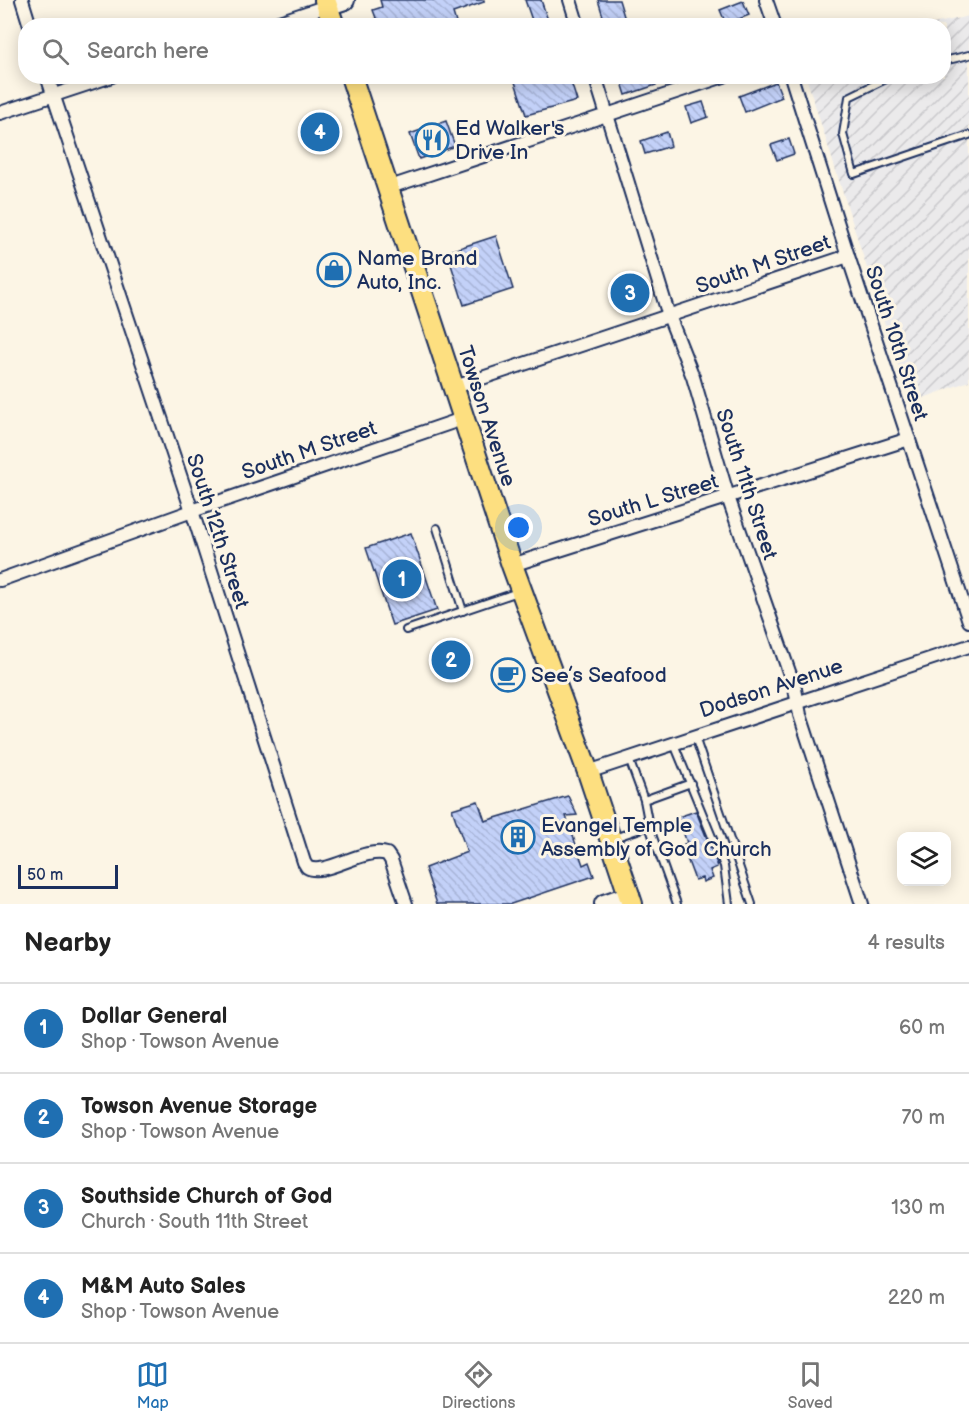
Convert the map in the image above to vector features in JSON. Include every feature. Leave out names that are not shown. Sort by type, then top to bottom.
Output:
[{"type":"main road","points":[[333,2],[334,18]]},
{"type":"main road","name":"Towson Avenue","points":[[354,84],[462,419],[512,565],[588,772],[631,900]]},
{"type":"street","points":[[22,0],[28,18]]},
{"type":"street","points":[[570,0],[576,18]]},
{"type":"street","points":[[766,0],[772,18]]},
{"type":"street","points":[[289,18],[333,2]]},
{"type":"street","name":"South 12th Street","points":[[49,84],[192,511],[304,862],[307,867],[317,870],[376,852],[387,854],[406,904]]},
{"type":"street","points":[[0,113],[88,84]]},
{"type":"street","name":"South 11th Street","points":[[598,84],[669,316],[693,376],[728,497],[795,689],[800,715],[862,904]]},
{"type":"street","points":[[387,188],[700,84]]},
{"type":"street","name":"South 10th Street","points":[[794,84],[969,621]]},
{"type":"street","name":"South M Street","points":[[453,388],[848,256]]},
{"type":"street","name":"South M Street","points":[[0,580],[192,511],[462,419]]},
{"type":"street","name":"South L Street","points":[[512,565],[909,439]]},
{"type":"street","name":"Dodson Avenue","points":[[588,772],[969,646]]},
{"type":"street","points":[[604,904],[631,900]]},
{"type":"lane","points":[[951,59],[969,55]]},
{"type":"lane","points":[[876,84],[849,97],[843,134],[854,174],[969,135]]},
{"type":"lane","points":[[437,528],[463,611]]},
{"type":"lane","points":[[406,630],[521,590]]},
{"type":"lane","points":[[695,737],[752,904]]},
{"type":"lane","points":[[674,744],[724,866],[729,904]]},
{"type":"lane","points":[[629,759],[644,800],[649,826],[677,904]]},
{"type":"lane","points":[[644,800],[691,783]]},
{"type":"lane","points":[[611,839],[649,826]]},
{"type":"shaded area","points":[[969,16],[969,381],[910,403],[808,84],[951,84],[951,20]]},
{"type":"building","points":[[380,0],[484,0],[484,2],[453,13],[455,18],[376,18],[373,10],[382,7]]},
{"type":"building","points":[[525,0],[541,0],[547,18],[531,18]]},
{"type":"building","points":[[598,0],[619,0],[624,18],[604,18]]},
{"type":"building","points":[[743,1],[749,15],[741,18],[723,18],[720,10]]},
{"type":"building","points":[[516,84],[572,84],[577,101],[526,115]]},
{"type":"building","points":[[623,84],[656,84],[656,85],[626,95]]},
{"type":"building","points":[[771,84],[777,84],[782,97],[745,112],[739,96]]},
{"type":"building","points":[[703,102],[708,117],[691,123],[686,107]]},
{"type":"building","points":[[330,117],[339,143],[322,149],[317,138],[308,141],[303,127]]},
{"type":"building","name":"Ed Walker's Drive In","points":[[446,121],[455,146],[419,159],[410,134]]},
{"type":"building","points":[[667,132],[671,146],[645,154],[641,141]]},
{"type":"building","points":[[789,139],[794,154],[777,160],[771,145]]},
{"type":"building","points":[[496,236],[513,289],[464,305],[447,252]]},
{"type":"building","points":[[411,533],[437,610],[392,625],[366,548]]},
{"type":"building","name":"See’s Seafood","points":[[516,666],[519,677],[500,683],[497,673]]},
{"type":"building","name":"Evangel Temple Assembly of God Church","points":[[568,796],[577,815],[566,816],[583,865],[589,862],[594,876],[511,904],[437,904],[425,868],[467,852],[452,809],[478,801],[485,821]]},
{"type":"building","points":[[696,811],[717,864],[717,867],[710,870],[713,878],[703,882],[702,878],[695,880],[682,845],[687,843],[678,817]]},
{"type":"place","name":"M&M Auto Sales","points":[[320,132]]},
{"type":"place","name":"Ed Walker's Drive In","points":[[432,140]]},
{"type":"place","name":"Name Brand Auto, Inc.","points":[[334,270]]},
{"type":"place","name":"Southside Church of God","points":[[630,293]]},
{"type":"place","name":"Dollar General","points":[[402,579]]},
{"type":"place","name":"Towson Avenue Storage","points":[[451,660]]},
{"type":"place","name":"See’s Seafood","points":[[508,675]]},
{"type":"place","name":"Evangel Temple Assembly of God Church","points":[[518,837]]}]
